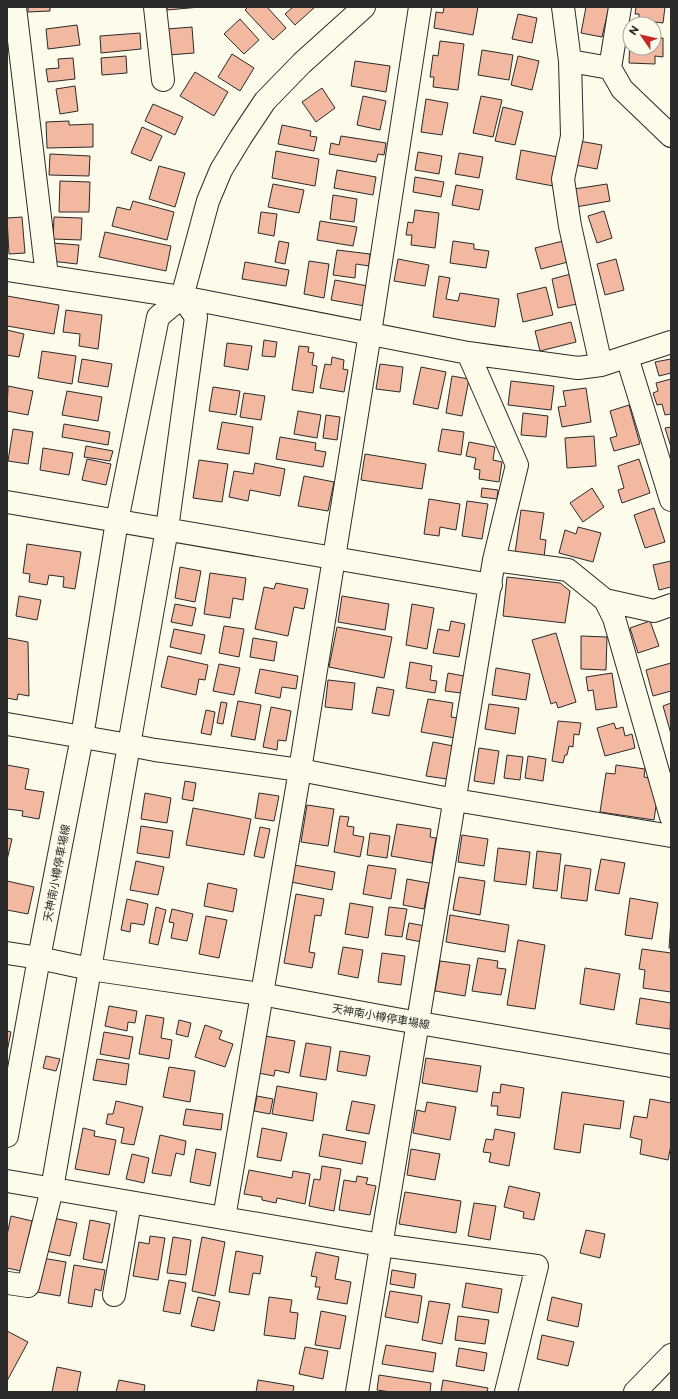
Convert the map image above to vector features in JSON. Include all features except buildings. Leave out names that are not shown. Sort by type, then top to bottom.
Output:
[{"type":"street","points":[[15,7],[47,276]]},
{"type":"street","points":[[155,7],[163,80]]},
{"type":"street","points":[[224,1218],[300,770],[370,333],[420,7]]},
{"type":"street","points":[[563,7],[570,61],[572,136],[563,179],[570,226],[601,366]]},
{"type":"street","points":[[620,7],[610,68],[622,89],[671,136]]},
{"type":"street","points":[[182,297],[208,201],[221,170],[241,137],[265,101],[357,9]]},
{"type":"street","points":[[570,61],[610,68]]},
{"type":"street","points":[[7,270],[182,297],[468,352],[578,368],[601,366],[671,342]]},
{"type":"street","points":[[8,1283],[28,1286],[52,1189],[167,529],[196,317],[182,297]]},
{"type":"street","name":"天神南小樽停車場線","points":[[182,297],[158,317],[117,521],[82,737],[39,958],[90,969],[261,994],[671,1066]]},
{"type":"street","points":[[357,1392],[494,560],[517,465],[468,352]]},
{"type":"street","points":[[627,357],[671,500]]},
{"type":"street","points":[[7,502],[491,585]]},
{"type":"street","points":[[494,560],[568,570],[605,600],[614,618],[671,817]]},
{"type":"street","points":[[605,600],[654,611],[671,605]]},
{"type":"street","points":[[7,724],[155,750],[300,770],[455,800],[671,836]]},
{"type":"street","points":[[7,953],[39,958],[7,1136]]},
{"type":"street","points":[[7,1181],[381,1245],[537,1266],[506,1392]]},
{"type":"street","points":[[114,1295],[130,1202]]},
{"type":"street","points":[[635,1392],[671,1355]]}]
